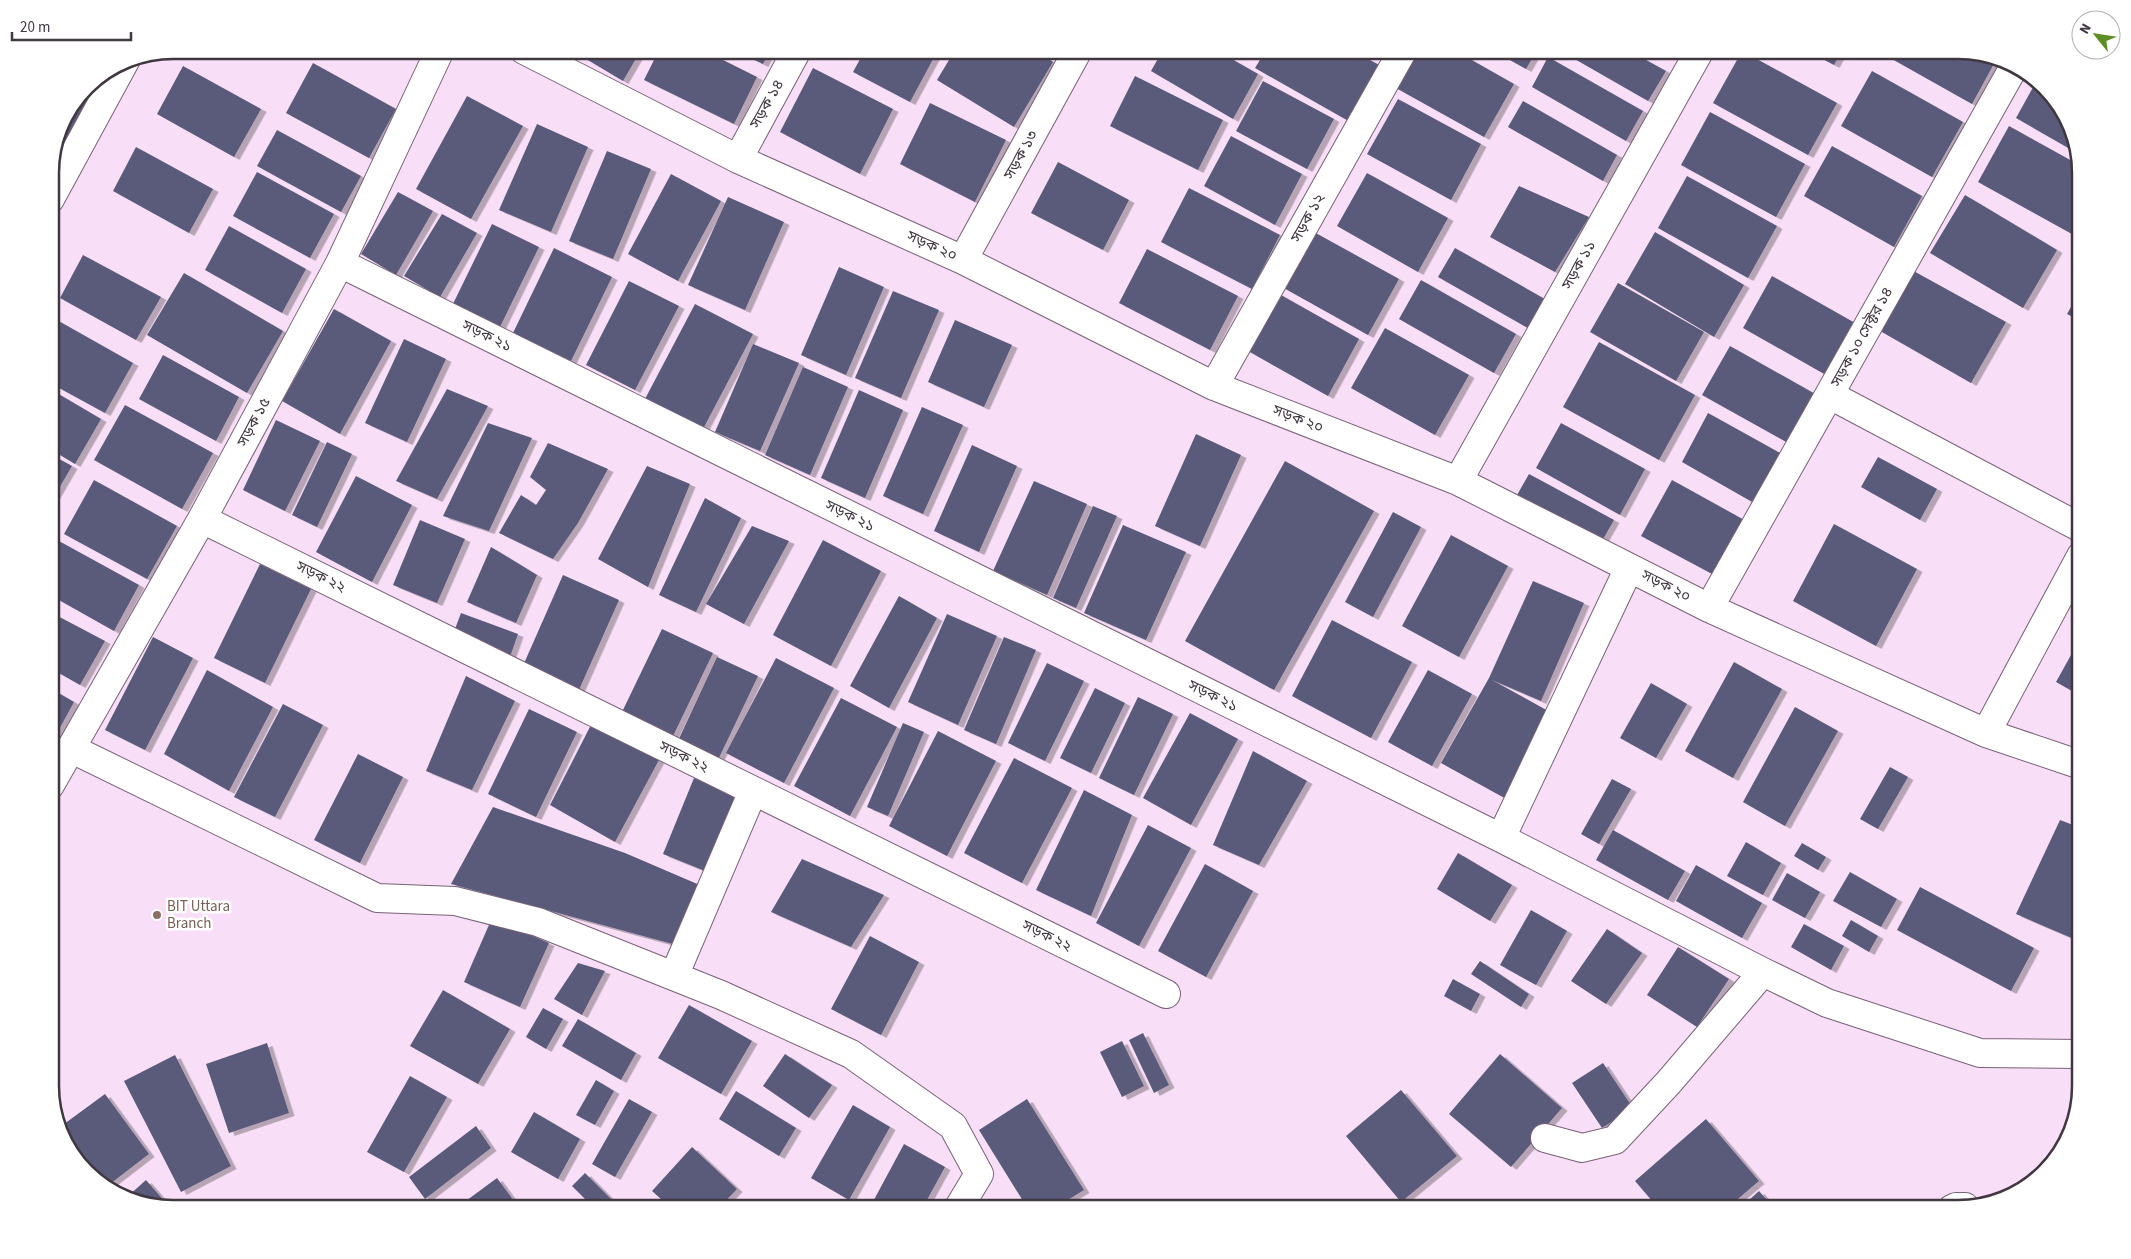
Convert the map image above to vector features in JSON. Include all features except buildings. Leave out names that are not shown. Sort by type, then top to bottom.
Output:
[{"type":"street","name":"সড়ক ১৫","points":[[59,770],[202,518],[340,263],[436,59]]},
{"type":"street","name":"সড়ক ২০","points":[[542,59],[738,159],[963,260],[1214,386],[1458,481],[1709,608],[1986,733],[2072,762]]},
{"type":"street","name":"সড়ক ১৪","points":[[738,159],[792,59]]},
{"type":"street","name":"সড়ক ১৩","points":[[963,260],[1073,59]]},
{"type":"street","name":"সড়ক ১২","points":[[1214,386],[1398,59]]},
{"type":"street","name":"সড়ক ১১","points":[[1458,481],[1695,59]]},
{"type":"street","name":"সড়ক ১০ সেক্টর ১৪","points":[[1709,608],[2011,72]]},
{"type":"street","points":[[59,182],[119,73]]},
{"type":"street","name":"সড়ক ২১","points":[[340,263],[1501,838],[1827,1003],[1980,1053],[2072,1054]]},
{"type":"street","points":[[1830,395],[2072,523]]},
{"type":"street","name":"সড়ক ২২","points":[[202,518],[1166,994]]},
{"type":"street","points":[[1501,838],[1629,568]]},
{"type":"street","points":[[1986,733],[2072,573]]},
{"type":"street","points":[[72,749],[377,898],[455,901],[538,922],[721,995],[851,1054],[953,1126],[978,1174],[963,1200]]},
{"type":"street","points":[[674,976],[754,791]]},
{"type":"street","points":[[1545,1138],[1582,1148],[1615,1140],[1670,1082],[1763,972]]},
{"type":"place","name":"BIT Uttara Branch","points":[[157,915]]}]
